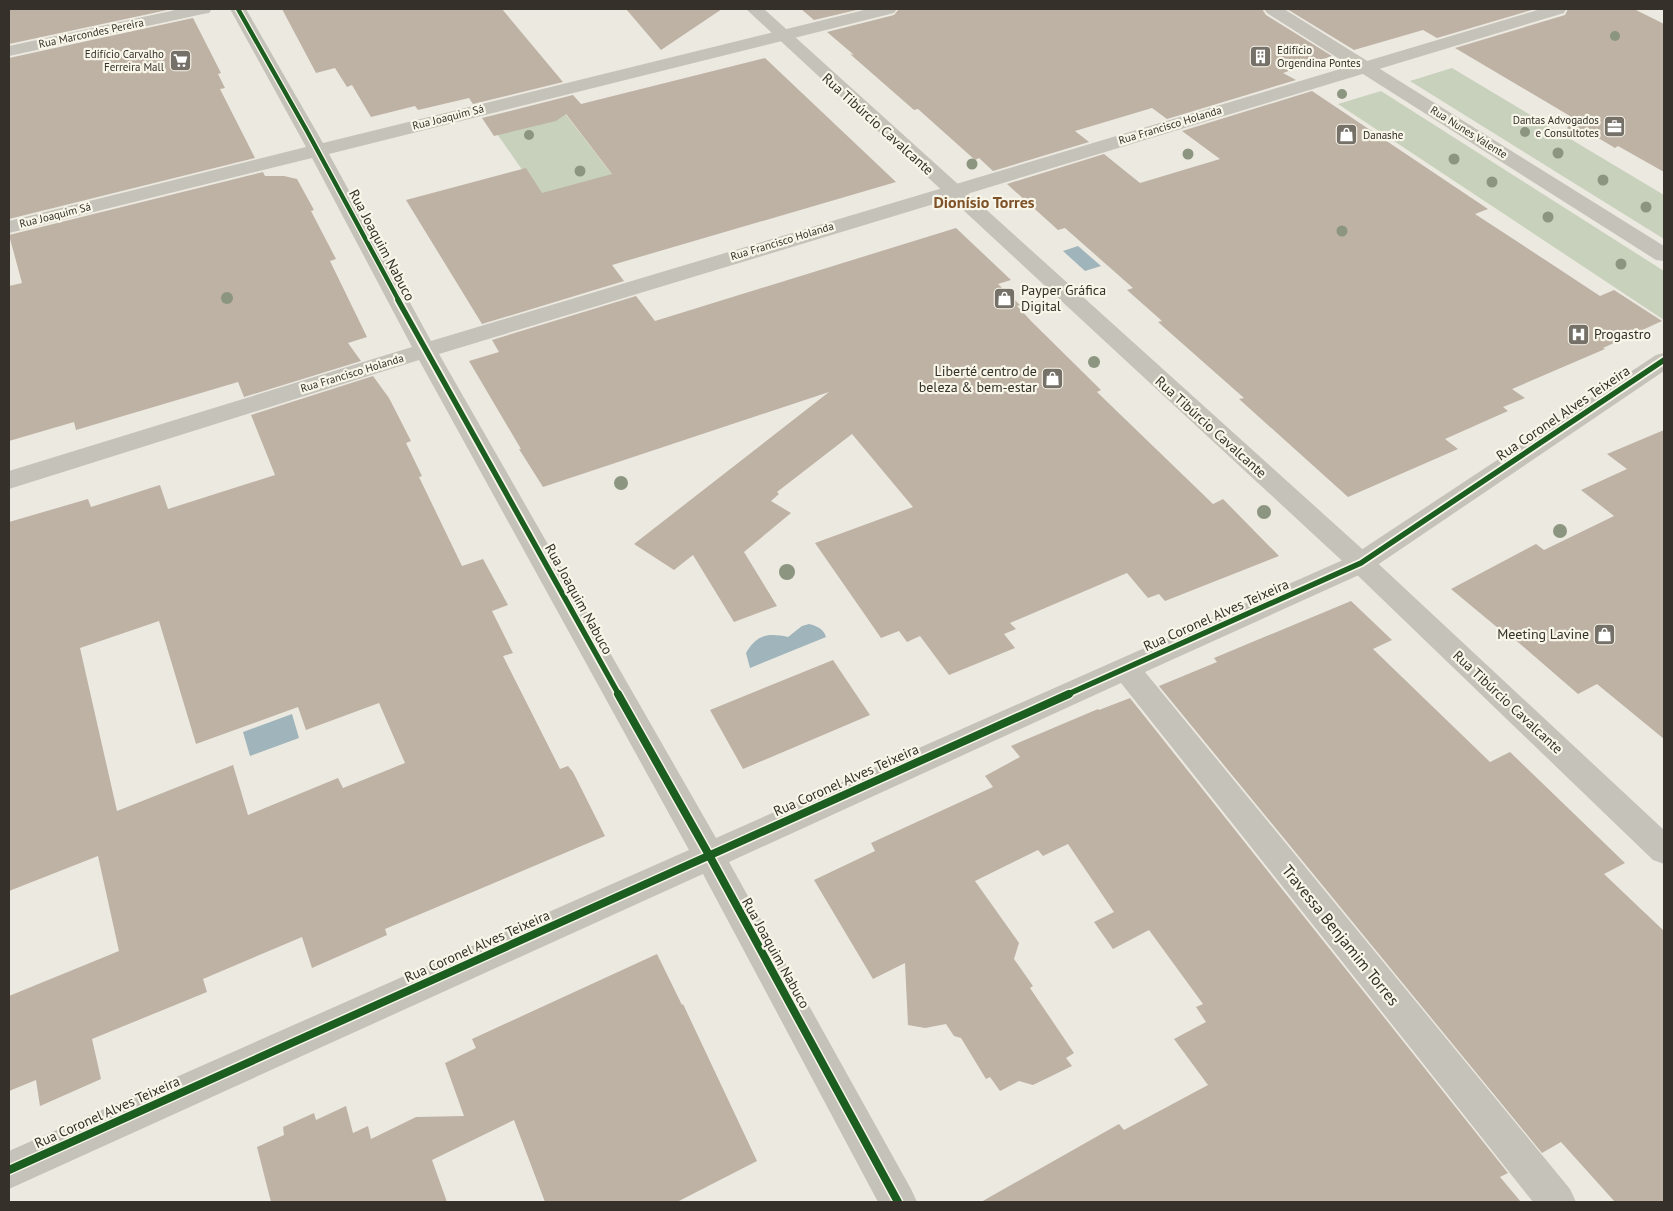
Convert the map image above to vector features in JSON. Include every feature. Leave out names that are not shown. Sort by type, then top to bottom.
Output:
[{"type":"street","name":"Rua Marcondes Pereira","points":[[9,50],[203,9]]},
{"type":"street","name":"Rua Joaquim Nabuco","points":[[238,9],[425,350],[709,855],[898,1202]]},
{"type":"street","name":"Rua Tibúrcio Cavalcante","points":[[754,9],[781,36],[1361,564],[1664,850]]},
{"type":"street","name":"Rua Joaquim Sá","points":[[9,227],[888,9]]},
{"type":"street","name":"Rua Nunes Valente","points":[[1273,9],[1664,255]]},
{"type":"street","name":"Rua Francisco Holanda","points":[[9,480],[425,350],[951,190],[1558,9]]},
{"type":"street","name":"Rua Coronel Alves Teixeira","points":[[9,1170],[1361,564],[1664,360]]},
{"type":"street","name":"Travessa Benjamim Torres","points":[[1126,669],[1557,1202]]},
{"type":"green space","points":[[1452,68],[1664,195],[1664,239],[1410,81]]},
{"type":"green space","points":[[1381,91],[1664,271],[1664,320],[1338,104]]},
{"type":"green space","points":[[563,111],[614,177],[541,197],[493,128]]},
{"type":"water","points":[[1078,246],[1101,266],[1085,271],[1063,251]]},
{"type":"water","points":[[809,624],[820,628],[826,637],[750,668],[746,653],[754,642],[769,635],[788,637],[802,626]]},
{"type":"water","points":[[292,714],[299,738],[250,756],[243,732]]},
{"type":"building","points":[[9,9],[172,9],[9,44]]},
{"type":"building","points":[[282,9],[502,9],[563,82],[473,104],[469,98],[418,110],[415,106],[371,117],[352,85],[347,87],[335,68],[316,73]]},
{"type":"building","points":[[626,9],[722,9],[661,50]]},
{"type":"building","points":[[801,9],[861,9],[814,20]]},
{"type":"building","points":[[899,9],[1262,9],[1266,15],[1332,56],[1283,73],[1296,80],[1167,119],[1152,108],[1075,131],[1089,142],[993,171],[979,158],[975,160],[918,109],[914,110],[827,32],[894,15]]},
{"type":"building","points":[[1287,9],[1535,9],[1437,38],[1423,30],[1354,50]]},
{"type":"building","points":[[1568,9],[1634,9],[1664,24],[1664,172],[1618,146],[1615,148],[1600,139],[1567,130],[1570,116],[1455,48],[1565,15]]},
{"type":"building","points":[[193,18],[221,73],[218,74],[225,88],[220,89],[255,158],[9,219],[9,58]]},
{"type":"building","points":[[765,58],[896,182],[612,265],[624,281],[482,324],[406,200],[526,168],[542,193],[612,174],[566,114],[556,121],[494,136],[482,118],[573,95],[581,104]]},
{"type":"building","points":[[1312,91],[1488,209],[1475,214],[1600,296],[1614,290],[1662,321],[1603,348],[1605,349],[1512,389],[1525,398],[1503,407],[1508,411],[1445,439],[1458,449],[1348,497],[1239,399],[1244,398],[1158,322],[1162,321],[1127,290],[1133,288],[1065,228],[1058,230],[1007,184],[1104,154],[1140,183],[1220,159],[1182,131]]},
{"type":"building","points":[[263,172],[265,176],[284,176],[297,179],[314,210],[311,211],[336,259],[330,261],[367,337],[348,343],[361,361],[244,397],[238,382],[76,430],[74,422],[9,441],[9,286],[22,283],[9,235]]},
{"type":"building","points":[[956,228],[1011,280],[998,284],[1020,305],[1017,306],[1032,322],[1101,390],[1097,392],[1213,504],[1223,499],[1279,556],[1165,601],[1159,594],[1148,598],[1127,573],[1010,623],[1016,629],[1004,634],[1015,648],[949,675],[920,636],[907,642],[899,631],[881,638],[815,543],[913,507],[852,434],[777,492],[779,494],[771,501],[791,513],[744,552],[777,606],[734,622],[693,555],[674,570],[634,544],[829,392],[543,487],[469,361],[499,352],[492,340],[636,296],[655,321]]},
{"type":"building","points":[[373,376],[389,398],[411,441],[406,443],[422,476],[419,477],[462,566],[483,559],[508,605],[492,611],[513,653],[503,656],[560,769],[568,766],[573,772],[605,836],[385,929],[387,935],[312,968],[302,937],[203,979],[207,992],[92,1039],[101,1079],[40,1106],[36,1080],[9,1091],[9,996],[119,951],[98,856],[9,891],[9,522],[88,499],[91,507],[160,485],[168,509],[275,475],[251,415]],"holes":[[[159,621],[196,744],[298,707],[306,730],[379,703],[405,763],[343,788],[338,778],[248,815],[233,765],[117,811],[80,648]]]},
{"type":"building","points":[[1664,430],[1664,739],[1597,684],[1578,694],[1512,637],[1510,638],[1451,589],[1536,544],[1544,550],[1614,516],[1581,490],[1627,469],[1607,454]]},
{"type":"building","points":[[1351,601],[1392,640],[1373,649],[1490,762],[1510,752],[1625,863],[1604,874],[1664,931],[1664,1202],[1615,1202],[1561,1142],[1542,1153],[1159,686],[1217,662],[1214,658]]},
{"type":"building","points":[[833,660],[870,715],[743,769],[710,710]]},
{"type":"building","points":[[1130,698],[1508,1173],[1500,1177],[1521,1202],[981,1202],[1119,1124],[1124,1130],[1208,1085],[1174,1039],[1206,1022],[1196,1007],[1203,1004],[1149,930],[1113,949],[1094,922],[1114,912],[1068,844],[1043,856],[1038,850],[975,881],[1019,943],[1014,959],[1033,986],[1030,988],[1074,1053],[1066,1058],[1072,1066],[1033,1085],[1019,1081],[1000,1091],[990,1077],[986,1079],[961,1038],[954,1036],[946,1024],[925,1028],[908,1025],[905,963],[873,979],[814,880],[875,851],[871,843],[993,787],[985,776],[1020,757],[1011,746],[1098,709]]},
{"type":"building","points":[[657,954],[683,1004],[757,1161],[677,1202],[545,1202],[514,1120],[432,1160],[447,1202],[271,1202],[257,1147],[284,1135],[283,1127],[314,1113],[316,1120],[346,1106],[353,1133],[368,1126],[371,1139],[416,1117],[464,1116],[445,1063],[476,1048],[472,1039]]},
{"type":"cycle path","points":[[238,9],[307,131],[425,350],[709,855],[898,1202]]},
{"type":"cycle path","points":[[9,1170],[1361,563],[1664,360]]},
{"type":"place","name":"Edifício Orgendina Pontes","points":[[1261,56]]},
{"type":"place","name":"Edifício Carvalho Ferreira Mall","points":[[180,60]]},
{"type":"place","name":"Dantas Advogados e Consultotes","points":[[1615,126]]},
{"type":"place","name":"Danashe","points":[[1347,135]]},
{"type":"place","name":"Payper Gráfica Digital","points":[[1005,298]]},
{"type":"place","name":"Progastro","points":[[1578,334]]},
{"type":"place","name":"Liberté centro de beleza & bem-estar","points":[[1053,379]]},
{"type":"place","name":"Meeting Lavine","points":[[1605,634]]},
{"type":"district","name":"Dionísio Torres","points":[[984,202]]}]
